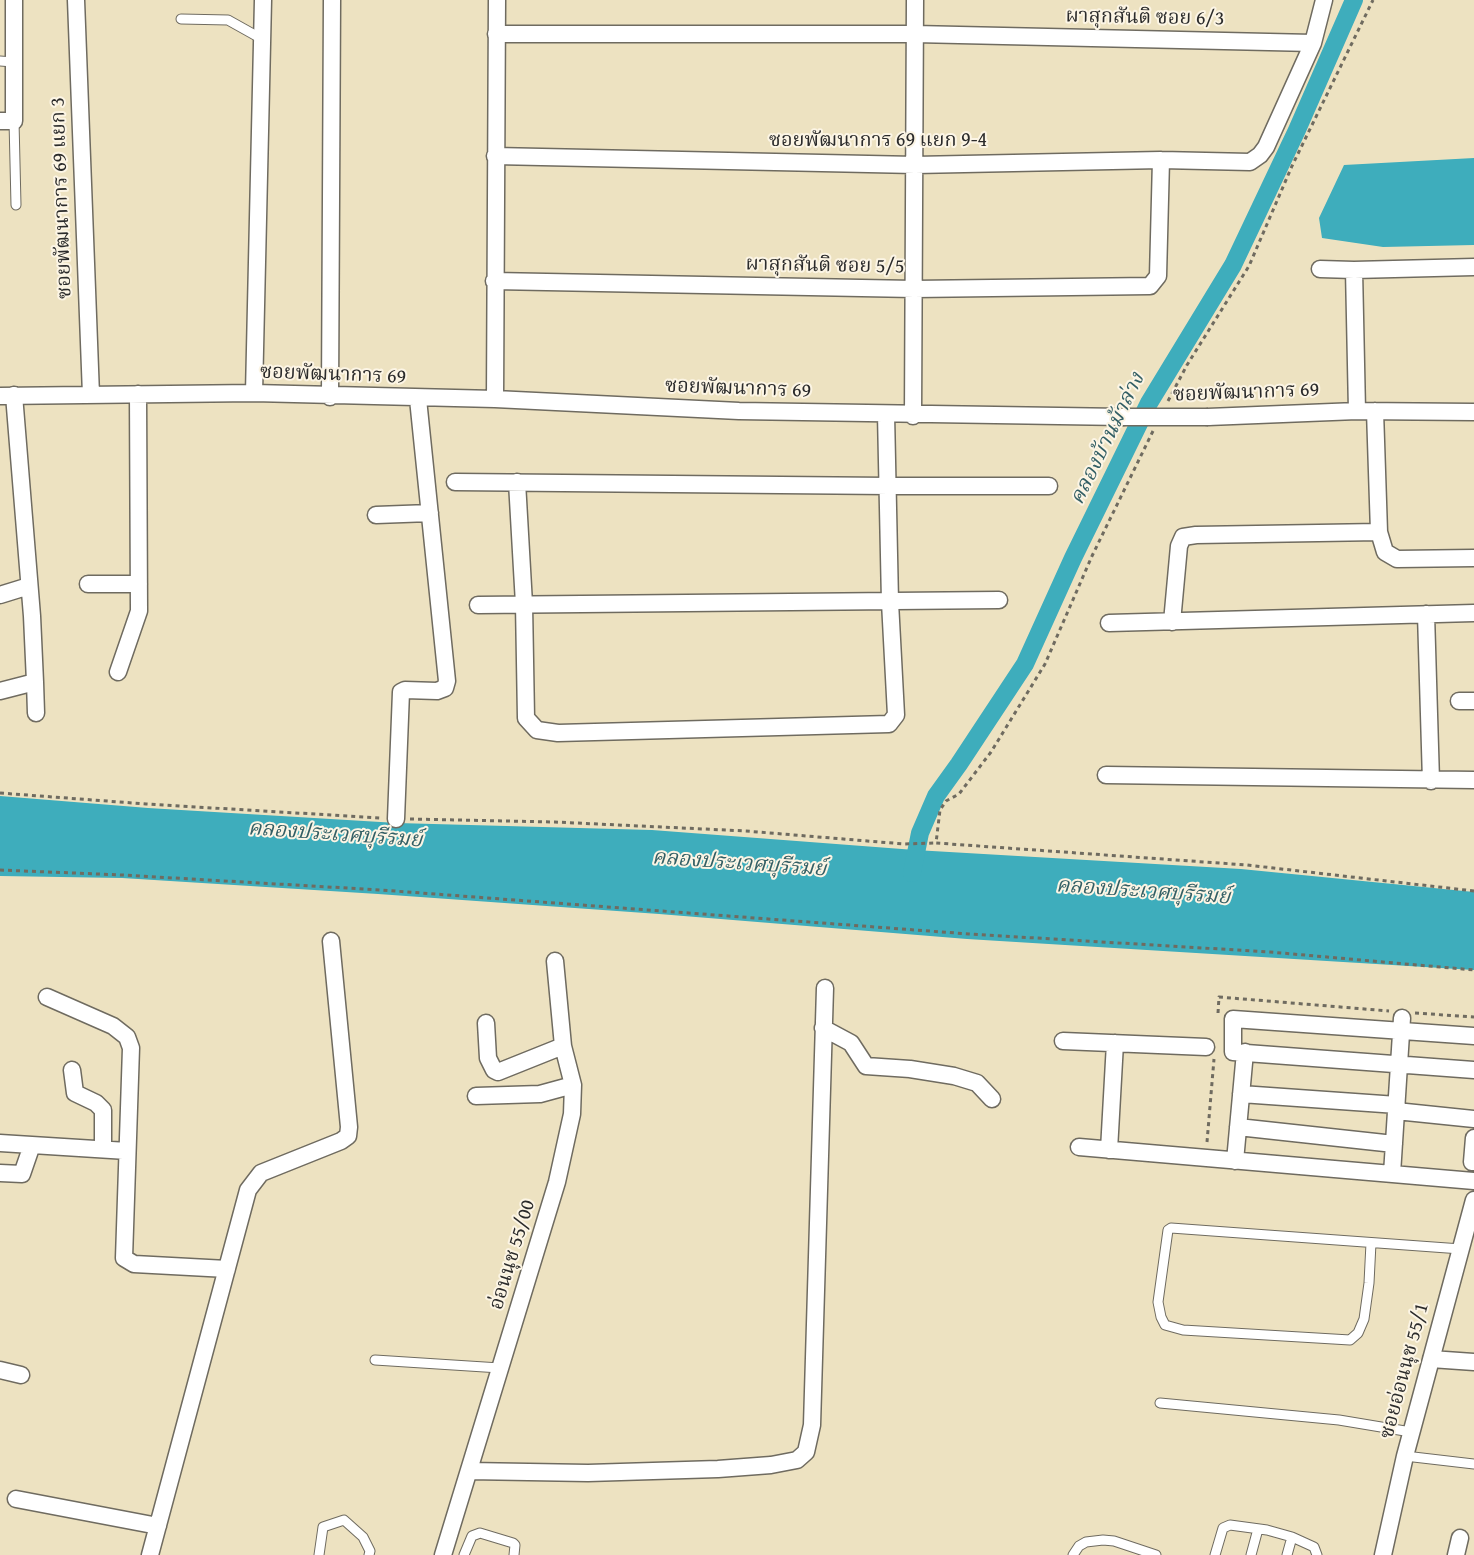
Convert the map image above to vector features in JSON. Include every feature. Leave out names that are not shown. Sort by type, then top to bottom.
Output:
[{"type":"street","points":[[7,121],[6,61],[14,0]]},
{"type":"street","name":"ซอยพัฒนาการ 69 แยก 3","points":[[76,0],[91,395]]},
{"type":"street","points":[[254,393],[263,0]]},
{"type":"street","points":[[330,397],[332,0]]},
{"type":"street","points":[[495,399],[494,156],[497,0]]},
{"type":"street","points":[[913,416],[915,0]]},
{"type":"street","points":[[1313,43],[1324,0]]},
{"type":"street","name":"ผาสุกสันติ ซอย 6/3","points":[[496,34],[915,34],[1313,43]]},
{"type":"street","name":"ซอยพัฒนาการ 69 แยก 9-4","points":[[494,156],[915,165],[1161,160],[1250,162],[1260,155],[1266,147],[1313,43]]},
{"type":"street","name":"ผาสุกสันติ ซอย 5/5","points":[[494,281],[914,289],[1150,286],[1158,276],[1161,160]]},
{"type":"street","points":[[1320,269],[1474,267]]},
{"type":"street","points":[[1354,270],[1357,411]]},
{"type":"street","name":"ซอยพัฒนาการ 69","points":[[7,395],[254,393],[330,397],[495,399],[740,411],[913,416],[1208,417],[1357,411],[1474,412]]},
{"type":"street","points":[[118,672],[140,611],[138,394]]},
{"type":"street","points":[[7,395],[29,586],[36,713]]},
{"type":"street","points":[[396,819],[401,692],[405,690],[437,691],[445,688],[447,681],[418,399]]},
{"type":"street","points":[[1375,411],[1378,532],[1385,552],[1397,559],[1474,558]]},
{"type":"street","points":[[517,482],[524,604],[526,718],[537,730],[558,733],[889,724],[896,715],[890,602],[886,414]]},
{"type":"street","points":[[455,482],[1049,486]]},
{"type":"street","points":[[376,515],[430,513]]},
{"type":"street","points":[[1172,622],[1179,546],[1183,537],[1196,535],[1378,532]]},
{"type":"street","points":[[88,584],[139,584]]},
{"type":"street","points":[[0,595],[29,586]]},
{"type":"street","points":[[478,605],[999,600]]},
{"type":"street","points":[[1108,623],[1474,613]]},
{"type":"street","points":[[1426,614],[1431,781]]},
{"type":"street","points":[[0,691],[35,682]]},
{"type":"street","points":[[1106,775],[1431,781],[1474,780]]},
{"type":"street","points":[[150,1555],[248,1190],[261,1173],[341,1141],[348,1136],[349,1127],[331,941]]},
{"type":"street","name":"อ่อนนุช 55/00","points":[[443,1555],[557,1182],[575,1101],[574,1086],[563,1046],[555,961]]},
{"type":"street","points":[[468,1472],[588,1473],[718,1469],[772,1465],[796,1460],[806,1452],[812,1425],[824,988]]},
{"type":"street","points":[[47,997],[113,1026],[127,1037],[132,1048],[124,1258],[134,1264],[227,1269]]},
{"type":"street","points":[[1474,1036],[1401,1018],[1233,1019],[1233,1052],[1474,1070]]},
{"type":"street","points":[[1392,1174],[1401,1018]]},
{"type":"street","points":[[486,1023],[488,1058],[494,1070],[498,1072],[563,1046]]},
{"type":"street","points":[[823,1028],[851,1043],[866,1066],[910,1069],[954,1076],[977,1083],[992,1098]]},
{"type":"street","points":[[1063,1041],[1210,1050]]},
{"type":"street","points":[[1109,1150],[1115,1043]]},
{"type":"street","points":[[1234,1160],[1245,1052]]},
{"type":"street","points":[[72,1070],[75,1093],[96,1103],[103,1110],[103,1149]]},
{"type":"street","points":[[476,1096],[540,1094],[574,1086]]},
{"type":"street","points":[[1241,1094],[1397,1108],[1474,1119]]},
{"type":"street","points":[[1238,1128],[1394,1144]]},
{"type":"street","points":[[1474,1138],[1472,1162],[1474,1162]]},
{"type":"street","points":[[0,1143],[127,1151]]},
{"type":"street","points":[[0,1173],[22,1174],[32,1145]]},
{"type":"street","points":[[1079,1147],[1474,1181]]},
{"type":"street","name":"ซอยอ่อนนุช 55/1","points":[[1383,1555],[1404,1456],[1474,1200]]},
{"type":"street","points":[[1431,1359],[1474,1362]]},
{"type":"street","points":[[0,1370],[21,1375]]},
{"type":"street","points":[[16,1499],[158,1526]]},
{"type":"street","points":[[1456,1555],[1460,1538]]},
{"type":"lane","points":[[181,20],[228,20],[262,39]]},
{"type":"lane","points":[[7,121],[16,205]]},
{"type":"lane","points":[[1371,1243],[1369,1283],[1364,1320],[1358,1332],[1350,1340],[1183,1330],[1166,1325],[1162,1317],[1158,1302],[1167,1239],[1171,1228],[1461,1249]]},
{"type":"lane","points":[[375,1360],[500,1368]]},
{"type":"lane","points":[[1160,1403],[1339,1420],[1411,1432]]},
{"type":"lane","points":[[1404,1456],[1474,1464]]},
{"type":"lane","points":[[319,1555],[323,1527],[344,1520],[362,1537],[370,1551],[369,1555]]},
{"type":"lane","points":[[1215,1555],[1223,1528],[1230,1525],[1292,1537],[1314,1547],[1317,1555]]},
{"type":"lane","points":[[1251,1555],[1258,1529]]},
{"type":"lane","points":[[464,1555],[472,1536],[480,1533],[513,1543],[515,1545],[514,1555]]},
{"type":"lane","points":[[1287,1555],[1292,1537]]},
{"type":"lane","points":[[1072,1555],[1079,1546],[1086,1542],[1103,1540],[1114,1541],[1156,1555]]},
{"type":"path","points":[[0,792],[146,804],[396,819],[556,822],[736,830],[904,844],[936,843]]},
{"type":"path","points":[[0,870],[381,890],[969,934],[1270,952],[1474,970]]},
{"type":"path","points":[[1218,1016],[1219,997],[1401,1018],[1474,1017]]},
{"type":"path","points":[[1206,1158],[1210,1050]]},
{"type":"water","points":[[1474,158],[1474,245],[1383,247],[1322,238],[1319,218],[1344,165]]},
{"type":"water","name":"คลองประเวศบุรีรมย์","points":[[0,796],[148,808],[397,823],[652,830],[915,850],[1241,869],[1474,892],[1474,970],[967,939],[378,894],[122,878],[0,876]]},
{"type":"waterway","name":"คลองบ้านม้าล่าง","points":[[912,873],[920,833],[936,796],[1025,664],[1073,558],[1149,403],[1233,265],[1297,130],[1354,0]]}]
